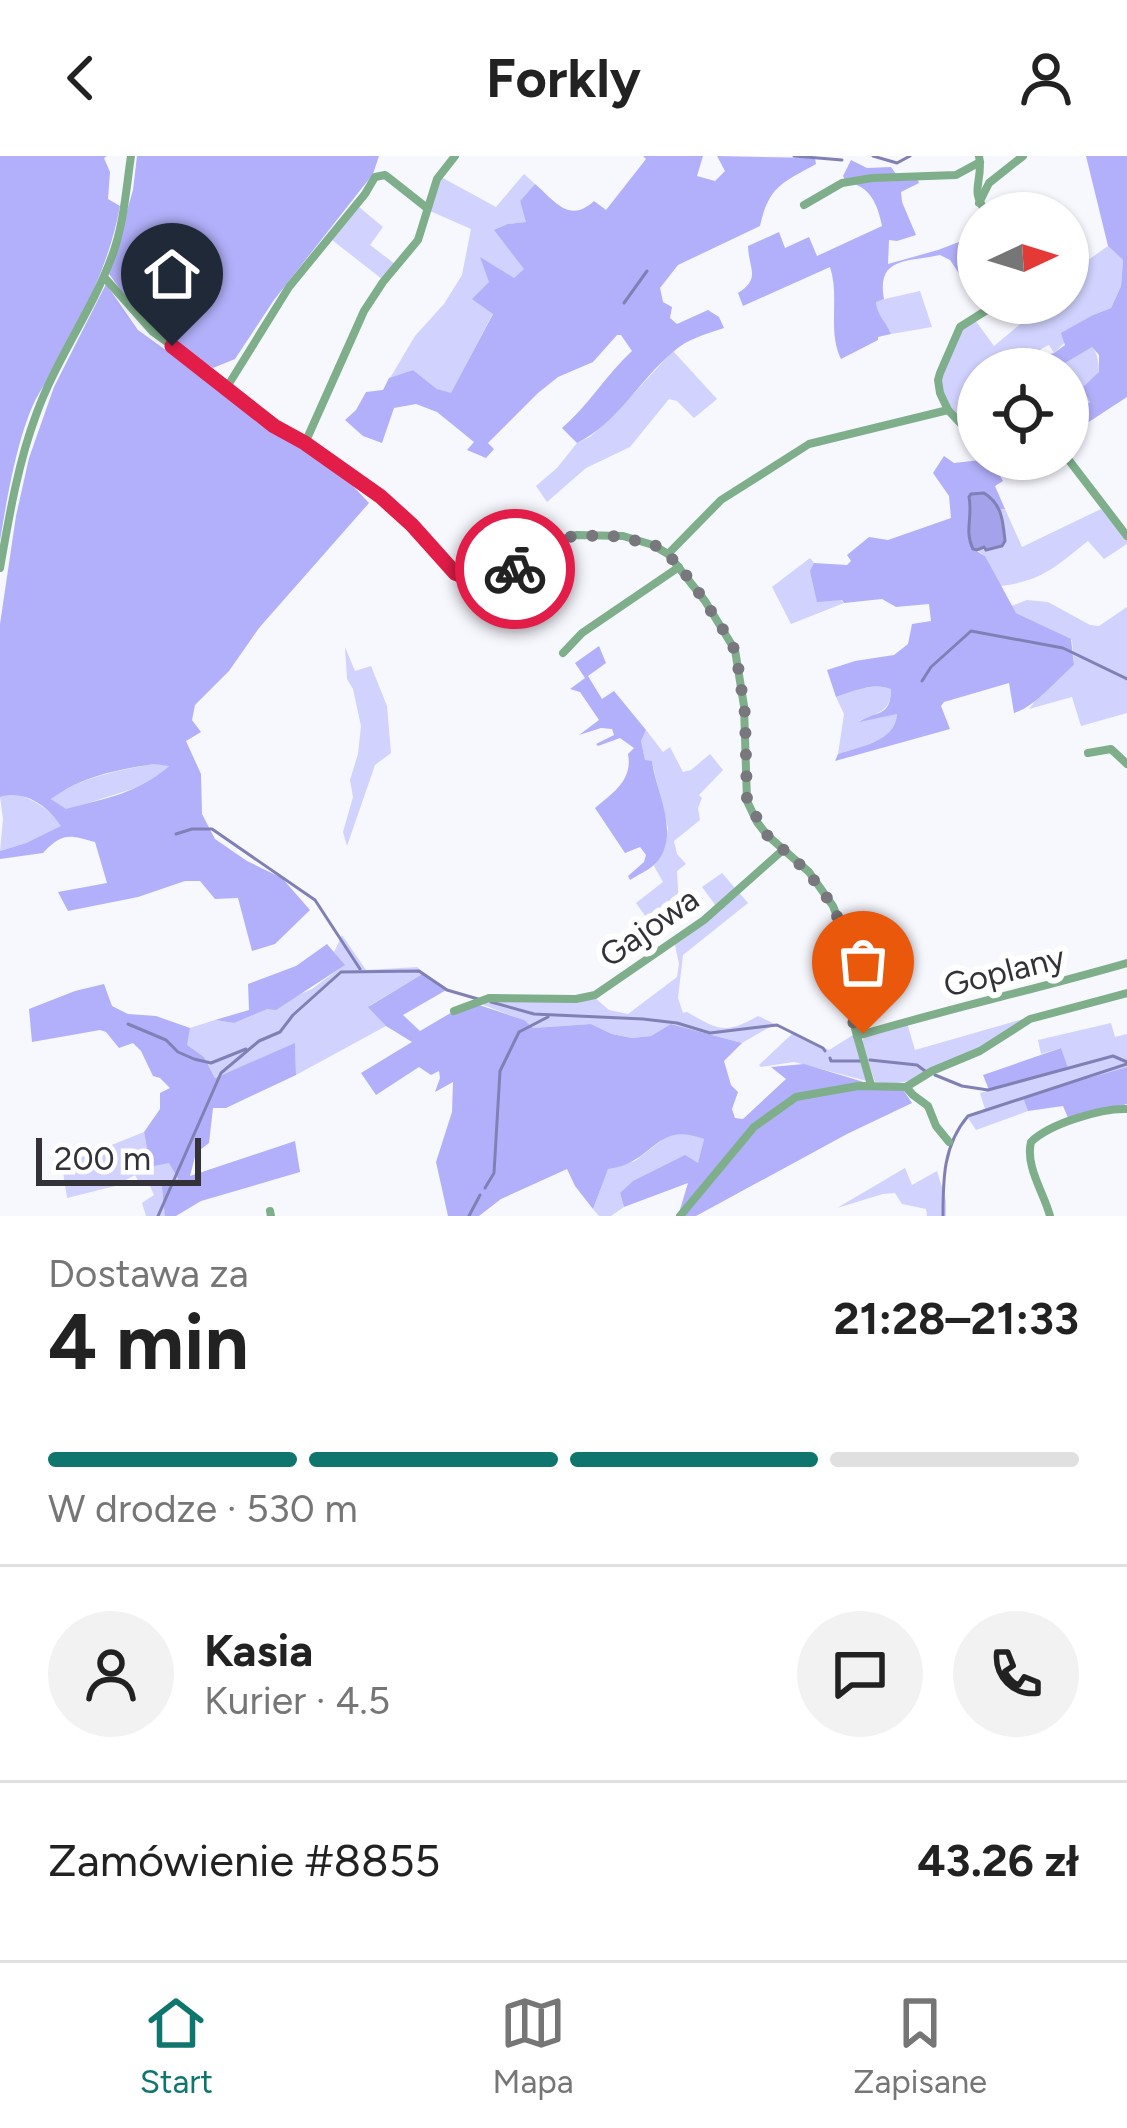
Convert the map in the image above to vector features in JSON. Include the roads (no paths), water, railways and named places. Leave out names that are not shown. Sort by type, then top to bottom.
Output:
[{"type":"street","points":[[0,568],[37,412],[104,277],[121,226],[131,156]]},
{"type":"street","points":[[305,443],[364,311],[418,240],[437,178],[455,156]]},
{"type":"street","points":[[984,192],[988,183],[1023,156]]},
{"type":"street","points":[[976,192],[980,159]]},
{"type":"street","points":[[804,206],[842,183],[956,175],[980,159]]},
{"type":"street","points":[[227,387],[289,287],[376,176],[385,175],[428,209]]},
{"type":"street","points":[[104,277],[142,323],[274,426],[380,496],[463,577],[477,582],[496,580],[559,540],[576,535],[640,540],[668,554],[735,650],[744,706],[747,801],[757,822],[826,894],[839,919],[847,998],[872,1085]]},
{"type":"street","points":[[957,420],[948,410],[938,380],[956,333],[965,324]]},
{"type":"street","points":[[668,554],[721,500],[809,444],[948,410]]},
{"type":"street","points":[[1084,480],[1127,536]]},
{"type":"street","points":[[563,653],[582,633],[679,567]]},
{"type":"street","points":[[1088,753],[1112,749],[1127,764]]},
{"type":"street","name":"Gajowa","points":[[454,1012],[489,998],[595,995],[704,920],[784,849]]},
{"type":"street","name":"Goplany","points":[[857,1036],[1127,963]]},
{"type":"street","points":[[680,1216],[754,1127],[782,1104],[802,1095],[872,1085],[906,1087],[1039,1015],[1127,993]]},
{"type":"street","points":[[906,1087],[928,1106],[949,1142]]},
{"type":"street","points":[[1049,1216],[1029,1160],[1030,1142],[1067,1123],[1127,1109]]},
{"type":"waterway","points":[[794,156],[842,160]]},
{"type":"waterway","points":[[873,156],[897,163],[910,156]]},
{"type":"waterway","points":[[624,303],[647,271]]},
{"type":"waterway","points":[[922,681],[971,631],[1063,648],[1127,679]]},
{"type":"waterway","points":[[176,834],[212,829],[315,900],[360,969]]},
{"type":"waterway","points":[[158,1216],[221,1073],[259,1041],[280,1032],[341,972],[419,971],[447,990],[478,999]]},
{"type":"waterway","points":[[491,1002],[534,1014],[643,1019],[710,1033],[777,1025],[825,1051]]},
{"type":"waterway","points":[[485,1188],[494,1173],[500,1071],[519,1032],[548,1017]]},
{"type":"waterway","points":[[128,1024],[166,1040],[178,1052],[211,1063],[246,1049]]},
{"type":"waterway","points":[[935,1075],[988,1090],[1113,1056],[1127,1062]]},
{"type":"waterway","points":[[830,1058],[861,1061]]},
{"type":"waterway","points":[[870,1060],[917,1065],[925,1071]]},
{"type":"waterway","points":[[943,1216],[949,1151],[968,1116],[1127,1064]]},
{"type":"waterway","points":[[469,1216],[480,1195]]}]
